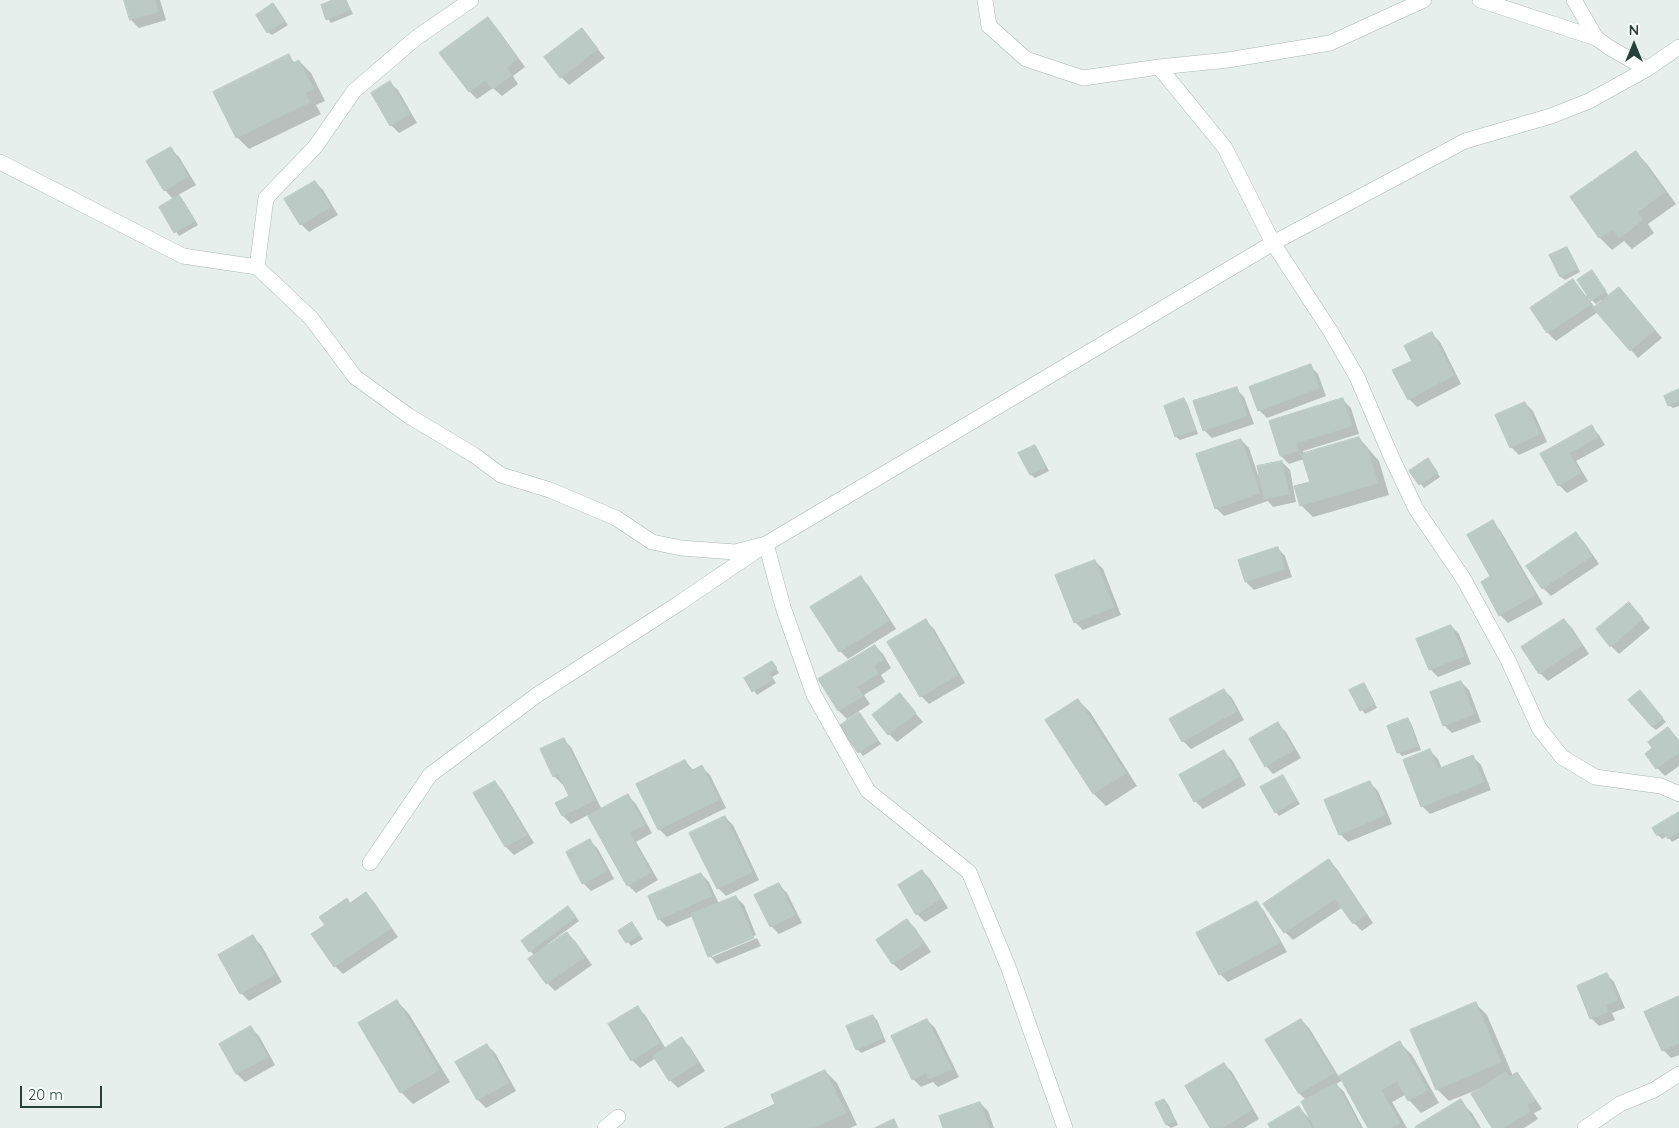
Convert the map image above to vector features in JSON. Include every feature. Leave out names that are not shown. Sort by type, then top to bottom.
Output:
[{"type":"street","points":[[258,267],[266,198],[315,147],[354,90],[416,38],[471,0]]},
{"type":"street","points":[[986,0],[989,26],[1026,59],[1083,78],[1158,67],[1228,60],[1330,43],[1424,0]]},
{"type":"street","points":[[1480,0],[1596,38],[1646,69]]},
{"type":"street","points":[[1574,0],[1596,38]]},
{"type":"street","points":[[370,863],[430,775],[537,694],[678,604],[766,544],[1273,244],[1465,141],[1551,116],[1589,101],[1646,69],[1679,47]]},
{"type":"street","points":[[1158,67],[1225,148],[1273,244],[1331,332],[1357,377],[1416,509],[1463,578],[1508,660],[1539,728],[1562,757],[1595,777],[1661,786],[1679,794]]},
{"type":"street","points":[[0,162],[182,256],[258,267],[311,318],[355,377],[409,416],[474,455],[500,475],[550,490],[616,518],[652,542],[681,548],[735,552],[766,544]]},
{"type":"street","points":[[766,544],[783,607],[814,695],[868,791],[969,872],[1009,969],[1065,1128]]},
{"type":"street","points":[[1585,1128],[1620,1104],[1654,1090],[1679,1074]]},
{"type":"street","points":[[605,1128],[618,1117]]},
{"type":"building","points":[[124,0],[155,0],[158,12],[130,20]]},
{"type":"building","points":[[333,0],[346,0],[350,10],[326,20],[321,5]]},
{"type":"building","points":[[273,3],[285,21],[267,33],[256,15]]},
{"type":"building","points":[[488,17],[518,58],[506,68],[512,75],[493,89],[485,80],[469,92],[439,53]]},
{"type":"building","points":[[582,28],[598,49],[560,78],[544,57]]},
{"type":"building","points":[[289,54],[293,63],[299,60],[314,89],[305,93],[310,102],[236,138],[213,92]]},
{"type":"building","points":[[390,81],[410,114],[390,126],[371,93]]},
{"type":"building","points":[[171,147],[188,176],[164,191],[146,161]]},
{"type":"building","points":[[1636,151],[1665,192],[1637,212],[1643,220],[1619,238],[1613,229],[1599,238],[1570,197]]},
{"type":"building","points":[[315,181],[331,207],[300,225],[284,199]]},
{"type":"building","points":[[179,195],[195,221],[174,233],[159,207]]},
{"type":"building","points":[[1567,247],[1578,269],[1560,277],[1549,255]]},
{"type":"building","points":[[1592,270],[1606,291],[1591,301],[1577,280]]},
{"type":"building","points":[[1573,279],[1591,304],[1547,333],[1530,308]]},
{"type":"building","points":[[1619,287],[1655,330],[1630,351],[1593,308]]},
{"type":"building","points":[[1432,332],[1454,375],[1408,400],[1392,370],[1412,361],[1404,346]]},
{"type":"building","points":[[1311,364],[1319,388],[1258,411],[1249,387]]},
{"type":"building","points":[[1237,387],[1247,416],[1203,431],[1193,401]]},
{"type":"building","points":[[1679,389],[1679,401],[1668,406],[1664,396]]},
{"type":"building","points":[[1184,398],[1196,430],[1175,437],[1164,406]]},
{"type":"building","points":[[1343,398],[1352,426],[1296,443],[1298,451],[1280,456],[1269,421]]},
{"type":"building","points":[[1525,402],[1540,434],[1510,448],[1495,415]]},
{"type":"building","points":[[1592,425],[1598,437],[1569,453],[1581,473],[1558,486],[1540,454]]},
{"type":"building","points":[[1359,437],[1363,448],[1367,447],[1378,483],[1300,506],[1294,486],[1310,482],[1301,454]]},
{"type":"building","points":[[1241,439],[1260,493],[1215,509],[1196,454]]},
{"type":"building","points":[[1035,445],[1046,467],[1030,475],[1018,453]]},
{"type":"building","points":[[1428,458],[1438,473],[1419,485],[1409,471]]},
{"type":"building","points":[[1282,461],[1289,494],[1264,499],[1257,466]]},
{"type":"building","points":[[1493,520],[1535,595],[1499,616],[1481,582],[1490,576],[1467,535]]},
{"type":"building","points":[[1576,532],[1592,556],[1542,589],[1526,566]]},
{"type":"building","points":[[1278,547],[1285,569],[1245,582],[1238,560]]},
{"type":"building","points":[[1095,560],[1114,607],[1074,623],[1055,575]]},
{"type":"building","points":[[861,576],[889,621],[839,652],[810,607]]},
{"type":"building","points":[[1629,602],[1643,619],[1610,647],[1596,629]]},
{"type":"building","points":[[926,619],[958,675],[920,697],[887,642]]},
{"type":"building","points":[[1564,619],[1582,645],[1539,674],[1521,647]]},
{"type":"building","points":[[1451,625],[1464,656],[1429,670],[1416,639]]},
{"type":"building","points":[[875,645],[884,660],[874,666],[878,674],[857,687],[863,696],[838,711],[818,679]]},
{"type":"building","points":[[772,661],[777,668],[769,673],[773,679],[752,692],[744,678]]},
{"type":"building","points":[[1461,681],[1474,714],[1443,726],[1430,692]]},
{"type":"building","points":[[1364,683],[1375,704],[1360,711],[1349,690]]},
{"type":"building","points":[[1224,689],[1237,711],[1182,742],[1169,719]]},
{"type":"building","points":[[1640,690],[1663,718],[1652,727],[1628,700]]},
{"type":"building","points":[[900,693],[916,713],[888,735],[872,715]]},
{"type":"building","points":[[1078,699],[1126,773],[1093,794],[1045,720]]},
{"type":"building","points":[[859,712],[878,740],[858,753],[839,726]]},
{"type":"building","points":[[1408,718],[1418,746],[1397,753],[1387,726]]},
{"type":"building","points":[[1278,722],[1294,750],[1265,767],[1249,739]]},
{"type":"building","points":[[1668,727],[1679,741],[1679,753],[1656,769],[1645,754],[1652,748],[1648,742]]},
{"type":"building","points":[[564,738],[595,800],[562,816],[555,803],[569,796],[558,774],[553,777],[540,749]]},
{"type":"building","points":[[1430,749],[1438,769],[1473,755],[1484,782],[1421,807],[1403,760]]},
{"type":"building","points":[[1224,750],[1239,777],[1194,802],[1179,775]]},
{"type":"building","points":[[685,760],[691,771],[702,765],[719,800],[658,830],[636,784]]},
{"type":"building","points":[[1283,775],[1297,800],[1275,813],[1260,787]]},
{"type":"building","points":[[495,781],[527,835],[505,847],[473,793]]},
{"type":"building","points":[[1370,781],[1385,815],[1339,835],[1324,800]]},
{"type":"building","points":[[628,794],[645,825],[629,833],[651,872],[627,886],[588,816]]},
{"type":"building","points":[[1679,812],[1679,832],[1668,839],[1663,832],[1657,836],[1652,828]]},
{"type":"building","points":[[725,816],[752,872],[717,889],[689,833]]},
{"type":"building","points":[[590,839],[607,871],[582,884],[566,852]]},
{"type":"building","points":[[1329,859],[1366,915],[1353,924],[1335,899],[1284,933],[1263,904]]},
{"type":"building","points":[[922,870],[941,899],[916,915],[898,885]]},
{"type":"building","points":[[701,873],[712,896],[658,920],[648,896]]},
{"type":"building","points":[[779,883],[795,915],[770,927],[754,895]]},
{"type":"building","points":[[366,892],[391,928],[334,967],[311,934],[325,925],[319,917],[347,898],[350,903]]},
{"type":"building","points":[[736,896],[754,938],[708,957],[691,914]]},
{"type":"building","points":[[1257,901],[1280,943],[1219,975],[1196,933]]},
{"type":"building","points":[[568,906],[576,917],[529,952],[521,941]]},
{"type":"building","points":[[907,919],[924,943],[892,964],[876,940]]},
{"type":"building","points":[[632,922],[640,935],[626,943],[618,931]]},
{"type":"building","points":[[567,932],[585,957],[546,984],[528,959]]},
{"type":"building","points":[[253,935],[275,974],[240,994],[218,955]]},
{"type":"building","points":[[1607,973],[1618,1000],[1605,1005],[1608,1012],[1590,1019],[1577,986]]},
{"type":"building","points":[[1679,996],[1679,1043],[1662,1051],[1644,1012]]},
{"type":"building","points":[[397,1000],[439,1070],[400,1093],[358,1023]]},
{"type":"building","points":[[1476,1002],[1501,1062],[1436,1090],[1410,1030]]},
{"type":"building","points":[[638,1006],[660,1043],[631,1061],[608,1024]]},
{"type":"building","points":[[873,1015],[883,1038],[856,1050],[846,1026]]},
{"type":"building","points":[[927,1019],[952,1069],[929,1079],[926,1073],[912,1080],[891,1036]]},
{"type":"building","points":[[1301,1019],[1334,1073],[1299,1094],[1265,1040]]},
{"type":"building","points":[[251,1026],[268,1057],[236,1074],[219,1044]]},
{"type":"building","points":[[682,1037],[698,1062],[669,1081],[653,1056]]},
{"type":"building","points":[[1400,1041],[1428,1090],[1408,1101],[1397,1081],[1381,1090],[1400,1123],[1391,1128],[1368,1128],[1339,1076]]},
{"type":"building","points":[[487,1044],[509,1083],[477,1100],[455,1062]]},
{"type":"building","points":[[1224,1063],[1252,1110],[1222,1128],[1210,1128],[1185,1086]]},
{"type":"building","points":[[825,1070],[846,1113],[813,1128],[724,1128],[775,1104],[771,1095]]},
{"type":"building","points":[[1506,1072],[1509,1077],[1517,1072],[1535,1100],[1527,1105],[1531,1111],[1503,1128],[1492,1128],[1471,1094]]},
{"type":"building","points":[[1336,1083],[1360,1126],[1357,1128],[1315,1128],[1301,1102]]},
{"type":"building","points":[[1164,1099],[1175,1121],[1166,1125],[1155,1103]]},
{"type":"building","points":[[1461,1099],[1478,1128],[1415,1127]]},
{"type":"building","points":[[980,1102],[989,1128],[943,1128],[939,1116]]},
{"type":"building","points":[[1299,1106],[1312,1128],[1270,1128],[1268,1124]]},
{"type":"building","points":[[894,1119],[898,1128],[875,1128]]}]
